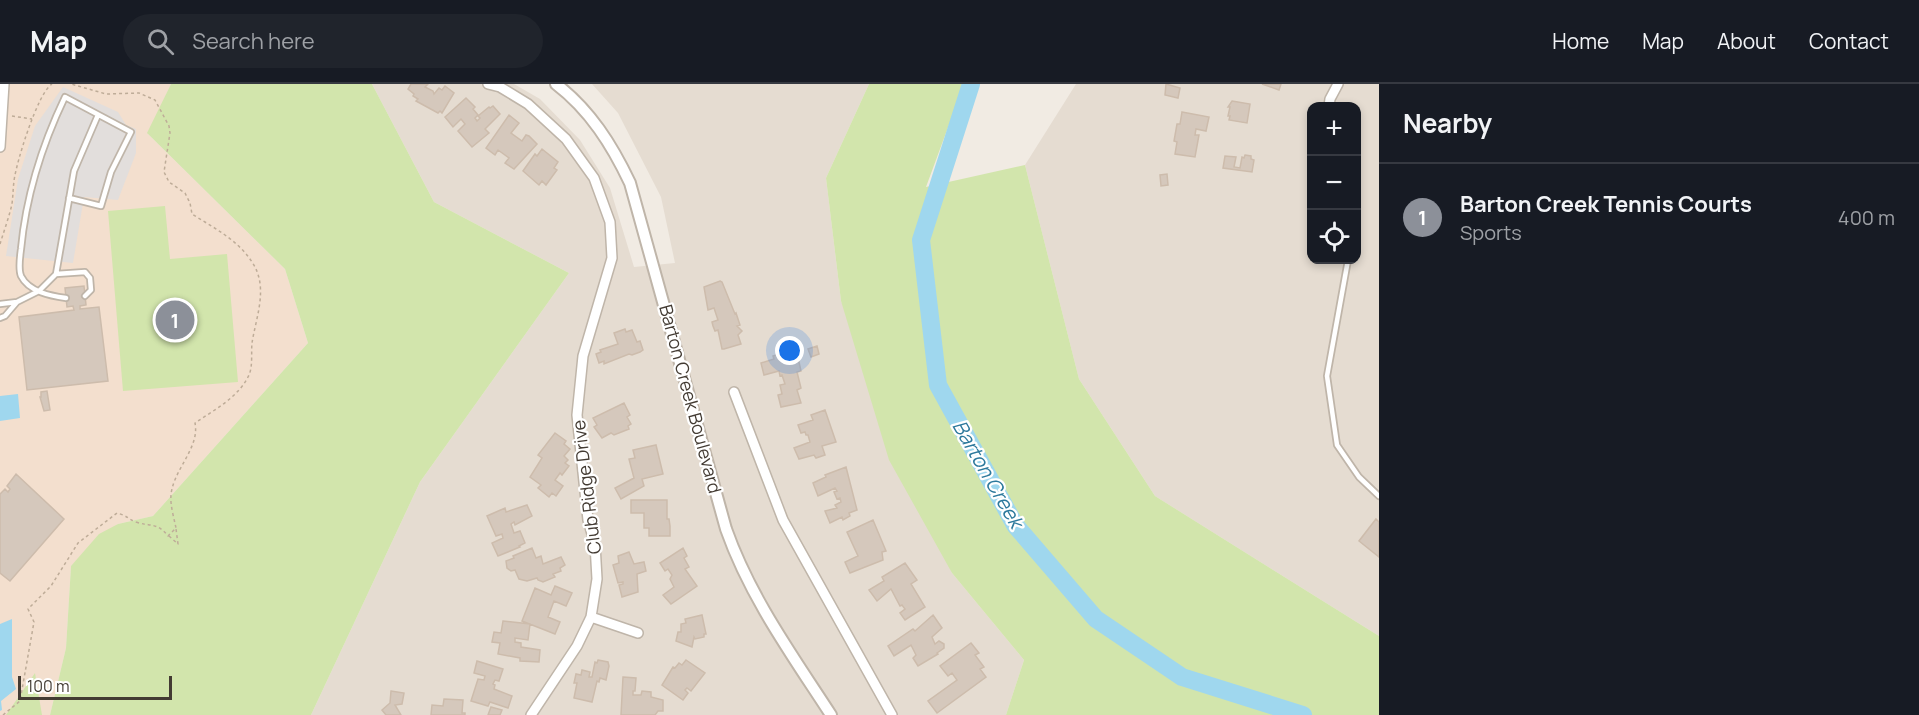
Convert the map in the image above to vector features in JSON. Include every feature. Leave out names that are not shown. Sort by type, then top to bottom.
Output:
[{"type":"street","points":[[0,147],[4,84]]},
{"type":"street","name":"Club Ridge Drive","points":[[488,84],[500,87],[528,104],[566,139],[594,178],[610,222],[612,258],[583,356],[577,415],[588,520],[595,544],[597,579],[591,617],[577,646],[531,715]]},
{"type":"street","name":"Barton Creek Boulevard","points":[[556,84],[584,109],[599,128],[616,154],[630,183],[723,518],[736,557],[759,603],[831,715]]},
{"type":"street","points":[[1330,102],[1338,84]]},
{"type":"street","points":[[734,392],[783,520],[892,715]]},
{"type":"street","points":[[591,617],[638,633]]},
{"type":"lane","points":[[66,298],[50,296],[39,291],[26,283],[20,274],[24,223],[43,148],[65,97],[131,132],[111,172],[101,206],[69,198]]},
{"type":"lane","points":[[0,304],[17,302],[39,291],[56,274],[74,171],[98,115]]},
{"type":"lane","points":[[1347,264],[1327,376],[1337,445],[1359,477],[1379,496]]},
{"type":"lane","points":[[56,274],[85,272],[90,278],[91,290],[85,296]]},
{"type":"lane","points":[[0,318],[5,316],[17,302]]},
{"type":"path","points":[[0,244],[11,206],[14,179],[32,119],[39,99],[46,87],[52,84]]},
{"type":"path","points":[[3,715],[20,701],[34,622],[28,609],[51,586],[78,543],[117,513],[128,516],[133,521],[160,526],[178,544],[170,496],[194,440],[195,423],[234,396],[249,374],[252,342],[260,310],[260,286],[254,264],[241,247],[192,214],[190,203],[184,193],[169,182],[164,172],[170,133],[169,126],[155,100],[139,93],[106,94],[72,84]]},
{"type":"path","points":[[11,116],[32,119]]},
{"type":"path","points":[[168,536],[176,528]]},
{"type":"shaded area","points":[[0,84],[171,84],[148,134],[285,269],[308,343],[153,516],[118,524],[71,566],[66,648],[50,715],[0,715]]},
{"type":"shaded area","points":[[372,84],[514,84],[540,99],[580,140],[610,188],[634,267],[675,263],[661,197],[618,113],[592,84],[869,84],[826,178],[841,301],[952,573],[1024,660],[1006,715],[311,715],[420,482],[569,273],[434,202]]},
{"type":"shaded area","points":[[1076,84],[1379,84],[1379,636],[1155,496],[1079,379],[1025,165]]},
{"type":"shaded area","points":[[63,87],[118,112],[126,125],[136,129],[136,153],[118,200],[84,197],[73,263],[6,256],[18,179],[35,126]]},
{"type":"green space","points":[[171,84],[372,84],[434,202],[569,273],[420,482],[311,715],[50,715],[66,648],[71,566],[99,534],[118,524],[153,516],[308,343],[285,269],[147,133]]},
{"type":"green space","points":[[869,84],[964,84],[926,187],[1025,165],[1079,379],[1155,496],[1379,636],[1379,715],[1006,715],[1024,660],[952,573],[889,460],[841,301],[826,178]]},
{"type":"green space","points":[[165,206],[170,259],[227,254],[238,382],[123,391],[108,211]]},
{"type":"green space","points":[[35,673],[42,715],[6,715]]},
{"type":"water","points":[[18,394],[20,418],[0,421],[0,396]]},
{"type":"water","points":[[12,619],[12,677],[16,689],[1,701],[2,710],[0,711],[0,624]]},
{"type":"building","points":[[411,84],[428,84],[425,87],[434,94],[439,88],[442,90],[445,86],[454,93],[442,113],[440,111],[438,113],[416,101],[418,99],[408,89]]},
{"type":"building","points":[[1166,84],[1180,88],[1178,98],[1165,95]]},
{"type":"building","points":[[1262,84],[1281,84],[1279,90]]},
{"type":"building","points":[[466,98],[475,107],[473,109],[478,115],[475,118],[477,121],[480,118],[478,116],[489,107],[493,106],[500,114],[485,129],[489,133],[472,147],[458,131],[465,124],[461,119],[453,127],[445,117]]},
{"type":"building","points":[[1232,101],[1250,104],[1247,123],[1229,120],[1230,107],[1228,107]]},
{"type":"building","points":[[1182,112],[1209,117],[1206,131],[1196,129],[1195,135],[1199,135],[1195,157],[1175,154],[1177,142],[1174,141]]},
{"type":"building","points":[[509,115],[519,123],[511,133],[522,141],[526,135],[529,136],[537,144],[514,169],[505,163],[509,158],[498,150],[495,155],[486,148]]},
{"type":"building","points":[[542,149],[558,162],[554,168],[557,170],[546,185],[542,181],[539,185],[523,171],[535,154],[537,156]]},
{"type":"building","points":[[1245,155],[1251,156],[1254,160],[1252,172],[1223,168],[1225,156],[1236,157],[1234,167],[1240,168],[1242,157],[1244,158]]},
{"type":"building","points":[[1167,174],[1168,185],[1161,186],[1160,175]]},
{"type":"building","points":[[720,281],[736,313],[740,325],[737,326],[742,331],[738,335],[741,344],[724,349],[722,349],[718,330],[715,331],[713,326],[712,322],[718,320],[714,308],[708,310],[704,287]]},
{"type":"building","points":[[84,286],[86,305],[80,306],[80,309],[99,307],[108,381],[27,390],[19,317],[74,310],[73,306],[67,307],[65,288]]},
{"type":"building","points":[[625,329],[626,332],[632,330],[643,350],[604,364],[604,361],[599,363],[596,354],[601,352],[600,350],[618,344],[614,333]]},
{"type":"building","points":[[817,346],[819,354],[811,357],[808,349]]},
{"type":"building","points":[[796,349],[801,371],[797,372],[801,388],[797,390],[801,403],[781,407],[778,395],[782,394],[780,385],[785,384],[782,375],[780,376],[779,371],[764,375],[761,363],[774,359],[773,356]]},
{"type":"building","points":[[47,391],[50,410],[44,411],[40,397],[41,392]]},
{"type":"building","points":[[624,403],[630,415],[627,417],[631,424],[628,426],[629,429],[614,435],[611,433],[602,438],[594,427],[597,425],[593,418]]},
{"type":"building","points":[[825,410],[836,442],[822,446],[825,455],[799,459],[794,448],[810,442],[808,435],[805,432],[801,433],[798,425],[813,420],[811,415]]},
{"type":"building","points":[[555,433],[566,441],[564,444],[570,449],[564,456],[568,460],[565,463],[569,466],[555,480],[563,486],[556,496],[552,493],[549,497],[538,488],[541,485],[530,477],[542,458],[538,455]]},
{"type":"building","points":[[656,445],[663,474],[642,479],[644,486],[621,499],[615,488],[634,478],[629,459],[635,458],[633,450]]},
{"type":"building","points":[[846,467],[857,510],[849,513],[850,516],[843,520],[842,517],[830,523],[825,511],[837,508],[835,505],[841,502],[840,498],[837,499],[835,488],[818,496],[813,483],[826,477],[825,475]]},
{"type":"building","points":[[16,474],[64,519],[10,581],[0,573],[0,494],[5,489],[8,492],[10,489],[7,486]]},
{"type":"building","points":[[631,500],[667,500],[670,536],[649,536],[649,528],[644,528],[644,513],[631,513]]},
{"type":"building","points":[[527,505],[532,516],[515,525],[514,522],[511,524],[514,533],[520,531],[525,543],[498,556],[492,543],[503,538],[502,534],[496,536],[487,516],[505,508],[506,512]]},
{"type":"building","points":[[1376,519],[1379,522],[1379,557],[1359,541]]},
{"type":"building","points":[[873,520],[886,551],[882,552],[883,560],[850,573],[845,562],[858,556],[847,532]]},
{"type":"building","points":[[532,548],[536,558],[541,556],[543,564],[561,557],[565,565],[560,568],[561,571],[553,574],[555,577],[543,582],[537,578],[527,581],[519,579],[515,570],[511,571],[507,568],[506,561]]},
{"type":"building","points":[[683,548],[687,556],[684,558],[689,567],[685,569],[697,586],[671,604],[663,595],[674,587],[670,579],[672,575],[668,569],[665,571],[660,563]]},
{"type":"building","points":[[629,552],[634,564],[644,562],[646,571],[637,574],[638,592],[622,597],[619,585],[623,582],[618,583],[613,565],[619,563],[618,556]]},
{"type":"building","points":[[905,563],[917,580],[911,584],[925,607],[905,620],[900,613],[905,609],[902,605],[900,606],[891,589],[877,601],[869,590],[884,581],[882,577]]},
{"type":"building","points":[[555,586],[572,593],[566,606],[554,601],[548,617],[560,622],[555,634],[522,621],[535,588],[551,595]]},
{"type":"building","points":[[702,615],[706,634],[704,637],[695,639],[694,637],[692,647],[676,641],[678,632],[681,632],[681,624],[686,623],[685,619]]},
{"type":"building","points":[[933,615],[942,628],[932,637],[935,644],[939,641],[944,644],[944,648],[918,666],[913,658],[916,655],[911,645],[894,656],[888,646],[913,629],[915,631]]},
{"type":"building","points":[[503,621],[530,624],[528,640],[515,638],[515,642],[521,643],[521,647],[540,650],[539,662],[520,661],[520,658],[498,654],[500,643],[492,642],[494,632],[501,633]]},
{"type":"building","points":[[971,643],[979,653],[975,655],[984,667],[980,669],[986,677],[937,713],[928,701],[957,680],[952,673],[948,676],[940,666]]},
{"type":"building","points":[[598,660],[608,662],[606,680],[600,678],[599,682],[597,681],[592,702],[574,698],[576,674],[581,675],[582,670],[590,672],[589,677],[592,677],[595,662],[597,663]]},
{"type":"building","points":[[686,660],[705,673],[691,691],[687,688],[685,690],[688,693],[683,700],[662,685],[673,667],[675,668],[679,663],[682,665]]},
{"type":"building","points":[[477,661],[503,669],[499,681],[495,680],[493,684],[494,689],[512,696],[508,708],[490,702],[488,706],[471,701],[478,679],[484,680],[485,676],[474,673]]},
{"type":"building","points":[[623,677],[636,678],[633,695],[641,695],[642,691],[651,692],[651,697],[663,700],[663,711],[658,711],[655,715],[621,715]]},
{"type":"building","points":[[391,691],[404,693],[402,704],[395,705],[401,715],[386,715],[382,710],[390,703]]},
{"type":"building","points":[[444,699],[463,700],[462,713],[465,715],[431,715],[432,705],[443,706]]},
{"type":"building","points":[[491,707],[502,710],[500,715],[488,715]]},
{"type":"waterway","name":"Barton Creek","points":[[971,84],[921,240],[938,385],[1015,525],[1096,619],[1182,677],[1303,715]]},
{"type":"place","name":"Barton Creek Tennis Courts","points":[[175,320]]}]
